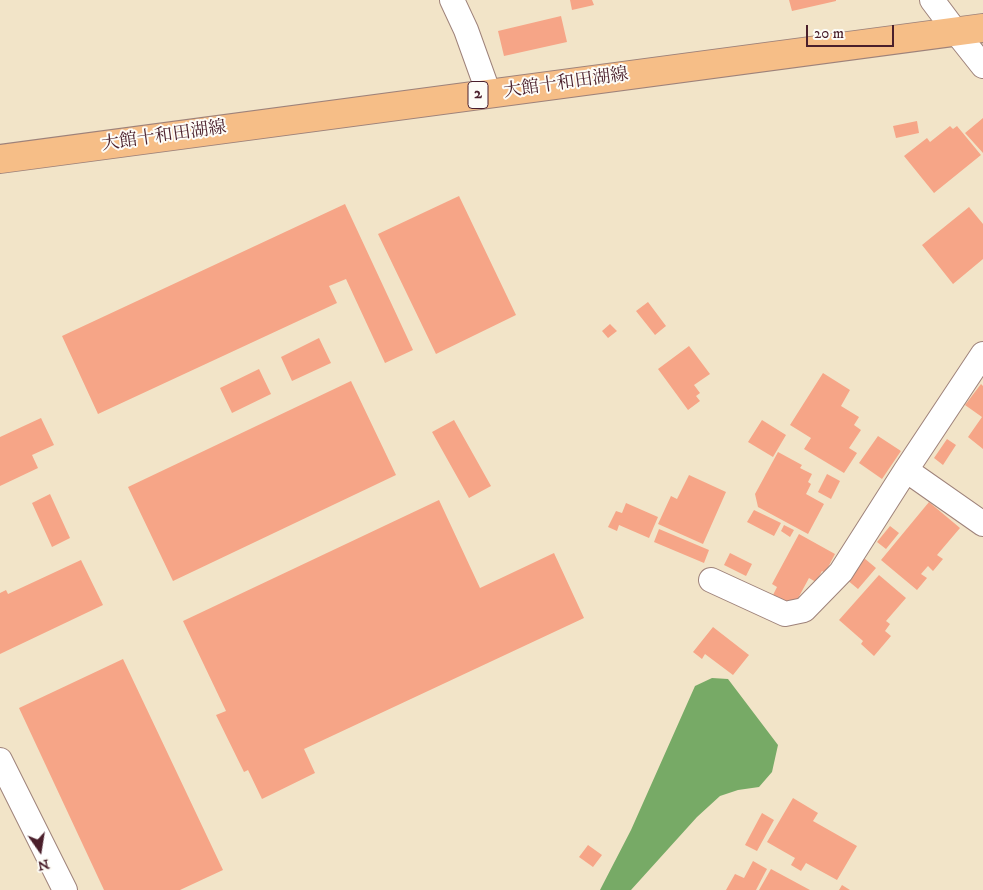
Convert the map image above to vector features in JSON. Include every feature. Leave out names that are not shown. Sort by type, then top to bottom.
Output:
[{"type":"main road","name":"大館十和田湖線","points":[[0,159],[983,28]]},
{"type":"street","points":[[452,0],[466,30],[489,94]]},
{"type":"street","points":[[932,0],[983,66]]},
{"type":"street","points":[[710,580],[785,614],[804,610],[841,572],[983,354]]},
{"type":"street","points":[[906,470],[983,524]]},
{"type":"street","points":[[0,760],[65,890]]},
{"type":"green space","points":[[712,678],[728,679],[778,745],[772,772],[759,787],[738,790],[720,796],[697,817],[631,890],[600,890],[631,830],[695,686]]},
{"type":"building","points":[[570,0],[592,0],[594,5],[572,10]]},
{"type":"building","points":[[789,0],[836,0],[836,1],[792,11]]},
{"type":"building","points":[[561,16],[567,42],[504,56],[498,31]]},
{"type":"building","points":[[983,118],[983,153],[965,133]]},
{"type":"building","points":[[917,121],[919,133],[896,138],[893,126]]},
{"type":"building","points":[[950,126],[953,129],[957,126],[981,155],[934,193],[904,156],[927,138],[930,142]]},
{"type":"building","points":[[459,196],[516,315],[436,354],[378,234]]},
{"type":"building","points":[[345,204],[413,350],[385,363],[346,279],[329,286],[337,303],[98,414],[62,336]]},
{"type":"building","points":[[969,207],[983,224],[983,259],[953,284],[922,245]]},
{"type":"building","points":[[648,302],[666,326],[655,335],[636,311]]},
{"type":"building","points":[[610,324],[617,331],[608,338],[602,331]]},
{"type":"building","points":[[319,338],[331,363],[292,381],[281,357]]},
{"type":"building","points":[[689,346],[710,374],[694,385],[700,393],[696,396],[700,401],[688,410],[658,369]]},
{"type":"building","points":[[259,369],[271,394],[232,413],[220,388]]},
{"type":"building","points":[[823,373],[850,390],[841,406],[859,417],[854,425],[861,430],[849,448],[857,453],[844,473],[804,449],[811,438],[790,425]]},
{"type":"building","points":[[351,381],[396,475],[173,581],[128,487]]},
{"type":"building","points":[[981,384],[983,386],[983,449],[968,437],[982,417],[965,405]]},
{"type":"building","points":[[41,418],[54,445],[32,455],[38,468],[0,486],[0,437]]},
{"type":"building","points":[[454,420],[491,486],[469,498],[432,432]]},
{"type":"building","points":[[762,420],[786,435],[773,457],[748,442]]},
{"type":"building","points":[[878,436],[901,451],[882,479],[859,463]]},
{"type":"building","points":[[947,439],[956,445],[943,465],[934,458]]},
{"type":"building","points":[[778,452],[802,465],[800,468],[812,474],[808,482],[811,484],[806,494],[824,504],[808,534],[758,507],[755,494]]},
{"type":"building","points":[[827,474],[840,481],[831,499],[818,492]]},
{"type":"building","points":[[689,475],[726,492],[703,544],[658,524],[671,496],[677,499]]},
{"type":"building","points":[[50,494],[70,538],[52,547],[32,503]]},
{"type":"building","points":[[439,500],[480,588],[554,553],[584,618],[304,749],[315,773],[262,799],[248,770],[244,772],[216,715],[226,711],[183,621]]},
{"type":"building","points":[[929,502],[960,528],[937,555],[943,559],[933,571],[928,566],[921,574],[927,578],[917,590],[881,560]]},
{"type":"building","points":[[626,503],[658,517],[649,538],[619,525],[617,531],[608,527],[616,511],[622,513]]},
{"type":"building","points":[[754,510],[781,523],[774,536],[747,522]]},
{"type":"building","points":[[784,525],[794,530],[790,537],[781,531]]},
{"type":"building","points":[[890,526],[899,533],[886,549],[877,542]]},
{"type":"building","points":[[659,529],[709,550],[704,563],[654,542]]},
{"type":"building","points":[[799,534],[835,554],[825,573],[822,571],[816,582],[809,578],[796,602],[791,605],[773,595],[777,587],[772,584]]},
{"type":"building","points":[[730,553],[752,564],[746,576],[724,565]]},
{"type":"building","points":[[864,558],[876,568],[858,589],[846,579]]},
{"type":"building","points":[[81,560],[103,605],[0,654],[0,593],[6,590],[8,594]]},
{"type":"building","points":[[879,575],[906,598],[886,621],[890,624],[885,631],[891,636],[874,656],[861,644],[863,641],[839,620]]},
{"type":"building","points":[[713,627],[749,655],[733,675],[705,654],[702,659],[693,652]]},
{"type":"building","points":[[123,659],[223,870],[180,890],[104,890],[19,708]]},
{"type":"building","points":[[793,798],[818,813],[813,821],[857,846],[837,880],[806,863],[801,871],[791,865],[795,858],[767,842]]},
{"type":"building","points":[[762,813],[774,820],[757,851],[745,845]]},
{"type":"building","points":[[588,845],[602,855],[593,867],[579,857]]},
{"type":"building","points":[[753,861],[767,869],[756,890],[726,890],[735,874],[744,878]]},
{"type":"building","points":[[771,869],[810,890],[759,890]]},
{"type":"building","points":[[842,885],[850,890],[839,890]]}]
